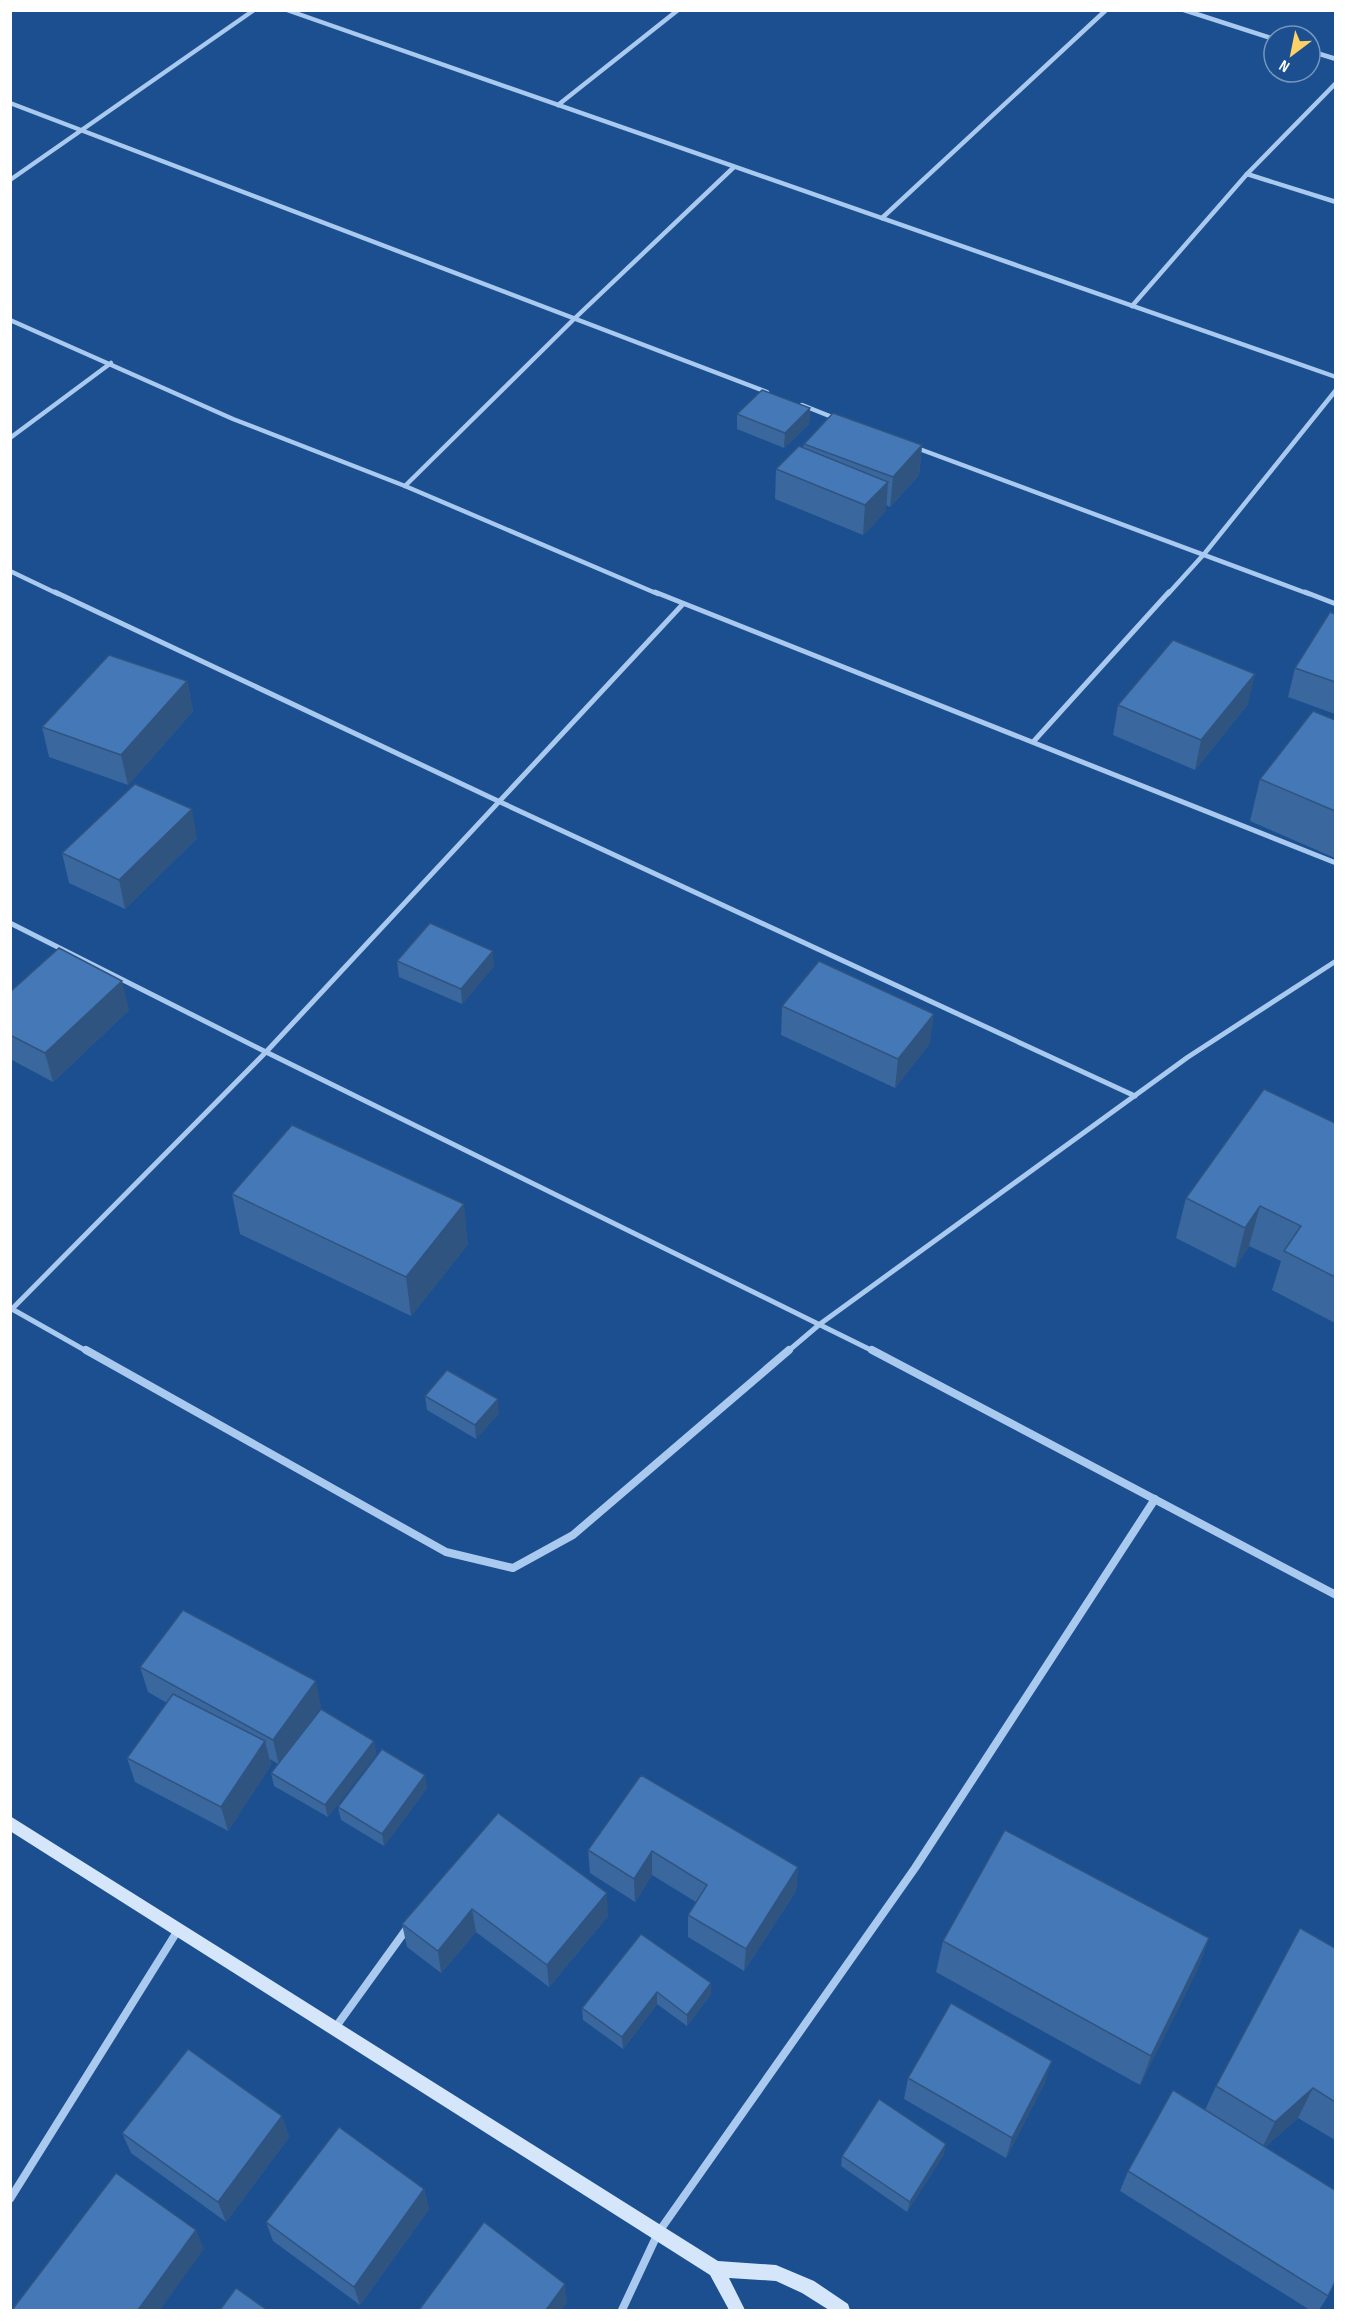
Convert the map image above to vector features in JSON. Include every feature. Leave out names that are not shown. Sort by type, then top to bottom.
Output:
[{"type":"street","points":[[10,180],[254,10]]},
{"type":"street","points":[[287,10],[1335,377]]},
{"type":"street","points":[[558,105],[678,10]]},
{"type":"street","points":[[882,218],[1106,10]]},
{"type":"street","points":[[1184,10],[1262,35]]},
{"type":"street","points":[[1132,306],[1247,174],[1335,83]]},
{"type":"street","points":[[10,103],[402,251],[573,320],[775,395]]},
{"type":"street","points":[[405,486],[573,320],[734,167]]},
{"type":"street","points":[[1247,174],[1335,202]]},
{"type":"street","points":[[10,320],[233,419],[405,486],[683,604],[1034,741],[1335,863]]},
{"type":"street","points":[[10,438],[111,363]]},
{"type":"street","points":[[1034,741],[1205,553],[1335,390]]},
{"type":"street","points":[[798,404],[843,421]]},
{"type":"street","points":[[910,446],[1205,553],[1335,604]]},
{"type":"street","points":[[10,571],[498,801],[1135,1096]]},
{"type":"street","points":[[683,604],[266,1052],[11,1310],[446,1552],[513,1569],[573,1534],[820,1324],[1188,1057],[1335,962]]},
{"type":"street","points":[[10,923],[266,1052],[916,1371],[1335,1595]]},
{"type":"street","points":[[622,2310],[658,2233],[915,1868],[1155,1499]]},
{"type":"street","points":[[10,1823],[716,2269],[776,2273],[808,2287],[842,2310]]},
{"type":"street","points":[[334,2029],[412,1923]]},
{"type":"street","points":[[10,2199],[178,1929]]},
{"type":"street","points":[[716,2269],[737,2310]]},
{"type":"building","points":[[762,390],[810,408],[785,433],[737,414]]},
{"type":"building","points":[[833,413],[922,445],[893,477],[804,444]]},
{"type":"building","points":[[799,446],[888,482],[865,505],[776,469]]},
{"type":"building","points":[[1330,612],[1335,614],[1335,682],[1295,668]]},
{"type":"building","points":[[1173,640],[1255,674],[1201,740],[1118,705]]},
{"type":"building","points":[[109,655],[187,681],[121,755],[42,727]]},
{"type":"building","points":[[1313,711],[1335,720],[1335,811],[1260,779]]},
{"type":"building","points":[[135,784],[192,809],[119,880],[62,853]]},
{"type":"building","points":[[430,923],[493,951],[461,989],[397,961]]},
{"type":"building","points":[[59,948],[122,981],[45,1053],[10,1035],[10,992]]},
{"type":"building","points":[[819,961],[934,1014],[898,1059],[782,1006]]},
{"type":"building","points":[[1264,1089],[1335,1123],[1335,1277],[1284,1251],[1301,1226],[1260,1206],[1245,1228],[1186,1198]]},
{"type":"building","points":[[292,1125],[464,1204],[406,1277],[232,1194]]},
{"type":"building","points":[[447,1370],[498,1399],[475,1425],[425,1396]]},
{"type":"building","points":[[183,1610],[316,1681],[273,1740],[140,1667]]},
{"type":"building","points":[[173,1694],[265,1741],[221,1807],[127,1758]]},
{"type":"building","points":[[321,1709],[374,1741],[325,1805],[271,1773]]},
{"type":"building","points":[[382,1749],[425,1775],[382,1834],[338,1807]]},
{"type":"building","points":[[641,1775],[798,1867],[746,1949],[688,1915],[707,1885],[652,1851],[634,1879],[588,1850]]},
{"type":"building","points":[[498,1813],[607,1893],[547,1965],[472,1909],[438,1951],[402,1924]]},
{"type":"building","points":[[1005,1830],[1209,1938],[1151,2056],[943,1941]]},
{"type":"building","points":[[1300,1928],[1335,1948],[1335,2102],[1313,2088],[1275,2122],[1216,2086]]},
{"type":"building","points":[[641,1934],[711,1983],[687,2015],[657,1992],[622,2037],[582,2008]]},
{"type":"building","points":[[951,2003],[1052,2061],[1012,2138],[908,2078]]},
{"type":"building","points":[[188,2049],[282,2116],[218,2202],[122,2133]]},
{"type":"building","points":[[1173,2090],[1335,2190],[1335,2282],[1328,2296],[1128,2171]]},
{"type":"building","points":[[879,2099],[946,2144],[910,2202],[842,2156]]},
{"type":"building","points":[[339,2127],[424,2189],[354,2287],[266,2222]]},
{"type":"building","points":[[116,2173],[196,2230],[138,2310],[12,2310]]},
{"type":"building","points":[[484,2222],[565,2284],[546,2310],[419,2310]]},
{"type":"building","points":[[236,2288],[267,2310],[220,2310]]}]
